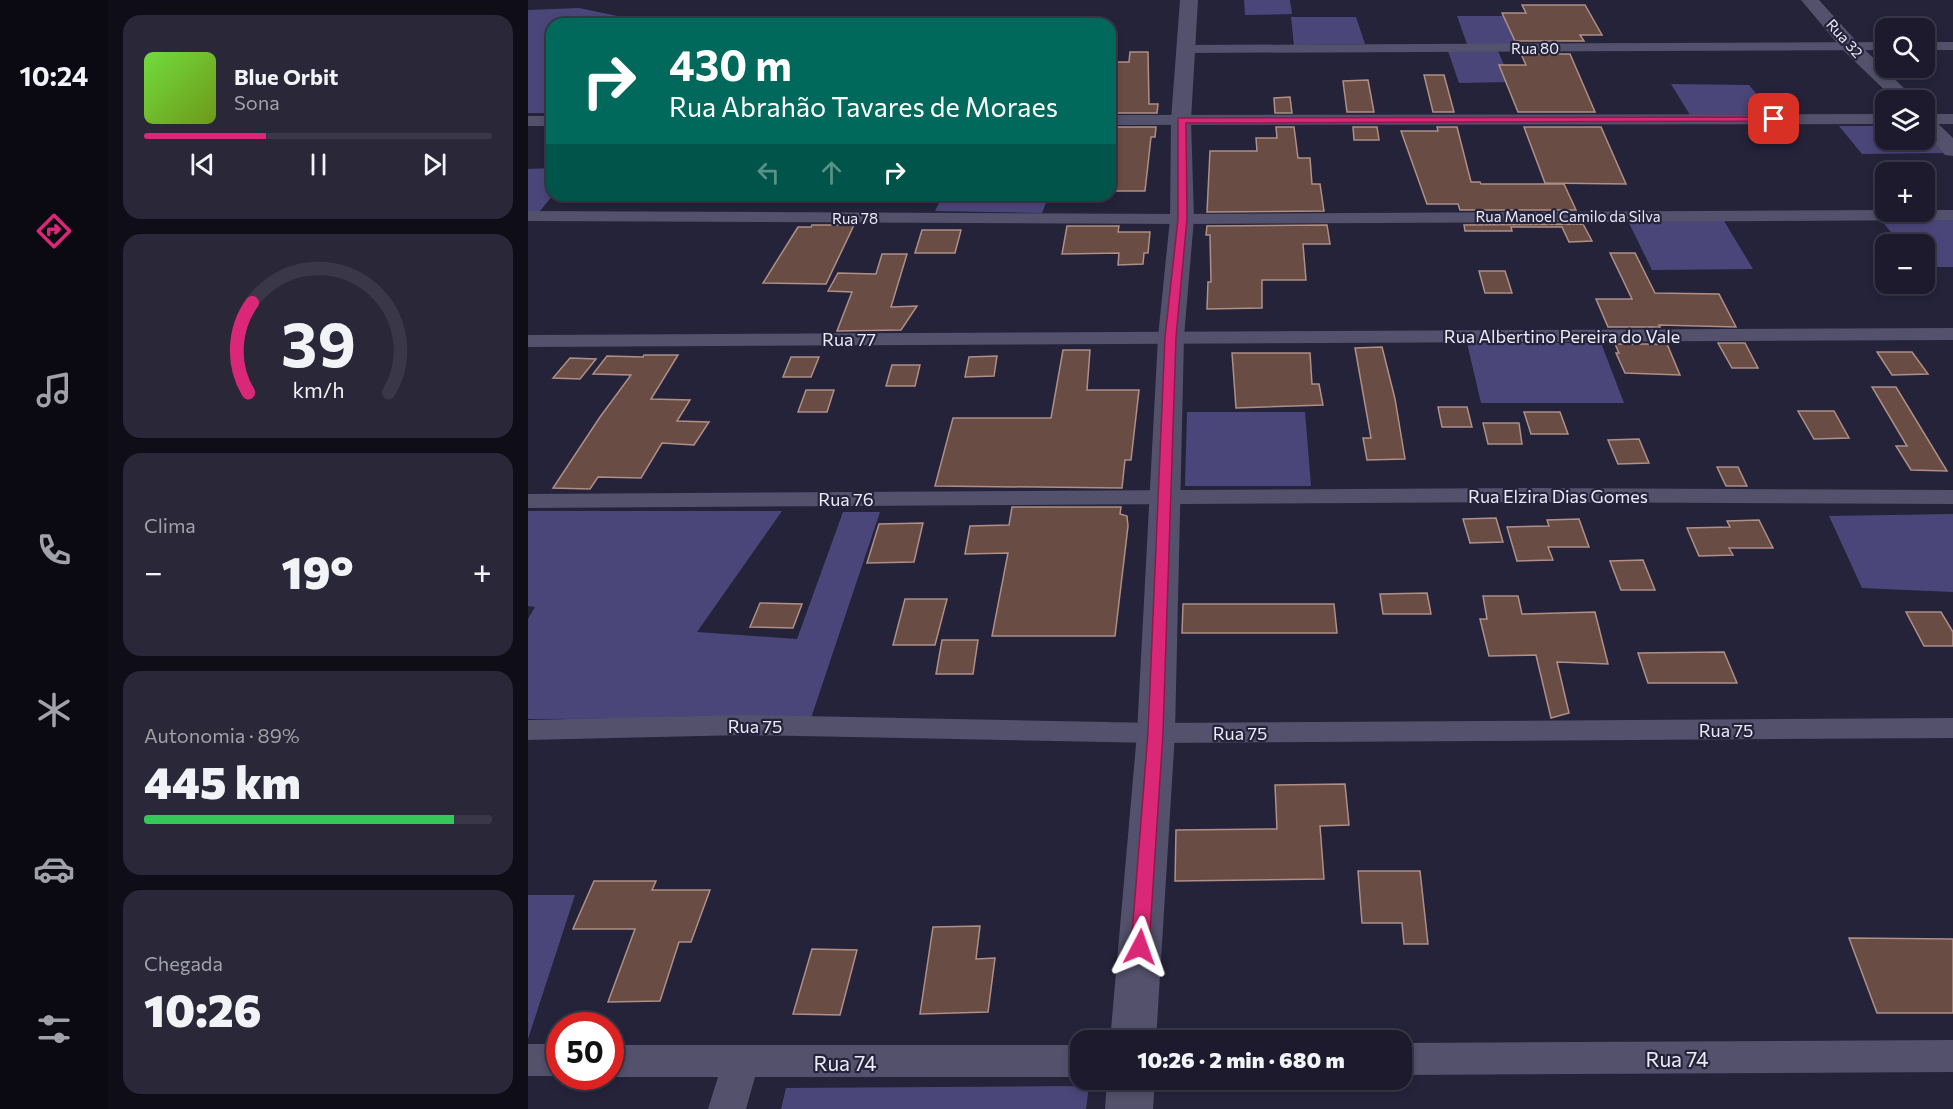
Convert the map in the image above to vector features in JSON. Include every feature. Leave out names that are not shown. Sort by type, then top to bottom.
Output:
[{"type":"main road","points":[[1134,1030],[1156,733],[1171,337],[1182,219],[1181,120],[1189,0]]},
{"type":"main road","name":"Rua 32","points":[[1810,0],[1850,46],[1896,90]]},
{"type":"main road","points":[[1935,131],[1953,150]]},
{"type":"main road","points":[[1129,1109],[1130,1090]]},
{"type":"street","name":"Rua 80","points":[[1184,49],[1875,46]]},
{"type":"street","points":[[1935,46],[1953,46]]},
{"type":"street","points":[[1116,120],[1875,119]]},
{"type":"street","points":[[1935,120],[1953,119]]},
{"type":"street","points":[[528,121],[546,121]]},
{"type":"street","name":"Rua Manoel Camilo da Silva","points":[[1182,219],[1953,215]]},
{"type":"street","name":"Rua 78","points":[[528,216],[1182,219]]},
{"type":"street","name":"Rua Albertino Pereira do Vale","points":[[1171,337],[1953,334]]},
{"type":"street","name":"Rua 77","points":[[528,341],[1171,337]]},
{"type":"street","name":"Rua Elzira Dias Gomes","points":[[1164,496],[1953,496]]},
{"type":"street","name":"Rua 76","points":[[528,501],[1164,496]]},
{"type":"street","name":"Rua 75","points":[[528,730],[744,725],[1156,733],[1953,728]]},
{"type":"street","name":"Rua 74","points":[[1412,1059],[1953,1056]]},
{"type":"street","points":[[528,1060],[546,1060]]},
{"type":"street","name":"Rua 74","points":[[624,1061],[741,1063],[1070,1061]]},
{"type":"street","points":[[727,1109],[741,1063]]},
{"type":"shaded area","points":[[1244,0],[1290,0],[1292,14],[1245,15]]},
{"type":"shaded area","points":[[579,8],[627,18],[546,18],[546,113],[528,113],[528,10]]},
{"type":"shaded area","points":[[1457,16],[1504,16],[1517,44],[1467,44]]},
{"type":"shaded area","points":[[1291,17],[1356,17],[1365,44],[1294,45]]},
{"type":"shaded area","points":[[1448,51],[1498,51],[1511,82],[1459,83]]},
{"type":"shaded area","points":[[1671,84],[1749,85],[1774,114],[1690,115]]},
{"type":"shaded area","points":[[1839,126],[1875,126],[1875,150],[1935,150],[1935,145],[1943,153],[1862,154]]},
{"type":"shaded area","points":[[546,168],[546,201],[548,201],[540,211],[528,211],[528,169]]},
{"type":"shaded area","points":[[940,201],[1047,201],[1042,213],[935,211]]},
{"type":"shaded area","points":[[1935,219],[1953,219],[1953,267],[1935,267],[1935,234],[1893,234],[1883,222],[1935,222]]},
{"type":"shaded area","points":[[1628,221],[1724,221],[1753,269],[1652,270]]},
{"type":"shaded area","points":[[1467,343],[1601,343],[1624,403],[1481,403]]},
{"type":"shaded area","points":[[1187,412],[1305,412],[1311,486],[1185,486]]},
{"type":"shaded area","points":[[528,511],[782,511],[697,632],[797,639],[843,512],[880,512],[811,718],[528,719],[528,619],[535,607],[528,606]]},
{"type":"shaded area","points":[[1953,514],[1953,592],[1862,588],[1829,516]]},
{"type":"shaded area","points":[[528,895],[575,895],[528,1039]]},
{"type":"shaded area","points":[[1070,1086],[1070,1090],[1088,1090],[1086,1109],[781,1109],[786,1088]]},
{"type":"building","points":[[1522,5],[1585,5],[1602,35],[1580,35],[1584,41],[1515,41],[1502,13],[1526,13]]},
{"type":"building","points":[[1130,52],[1148,52],[1149,104],[1158,104],[1157,113],[1116,113],[1116,62],[1129,62]]},
{"type":"building","points":[[1521,54],[1570,54],[1595,112],[1518,112],[1499,65],[1526,65]]},
{"type":"building","points":[[1424,75],[1444,75],[1454,112],[1433,112]]},
{"type":"building","points":[[1368,80],[1374,112],[1347,112],[1343,81]]},
{"type":"building","points":[[1290,97],[1292,113],[1275,113],[1274,98]]},
{"type":"building","points":[[1117,127],[1156,127],[1155,137],[1151,137],[1145,191],[1116,191]]},
{"type":"building","points":[[1276,127],[1294,127],[1298,158],[1310,158],[1312,184],[1320,184],[1324,211],[1207,212],[1210,151],[1257,151],[1256,138],[1277,138]]},
{"type":"building","points":[[1353,127],[1377,127],[1379,140],[1354,140]]},
{"type":"building","points":[[1437,127],[1457,127],[1471,182],[1564,184],[1576,210],[1460,210],[1458,204],[1427,204],[1401,131],[1438,131]]},
{"type":"building","points":[[1524,127],[1601,127],[1626,184],[1545,183]]},
{"type":"building","points":[[1583,224],[1592,241],[1569,242],[1562,227],[1511,227],[1512,231],[1465,231],[1464,225]]},
{"type":"building","points":[[812,225],[854,225],[826,284],[763,283],[798,227],[811,227]]},
{"type":"building","points":[[1327,225],[1330,244],[1303,244],[1306,280],[1262,280],[1262,308],[1207,309],[1208,282],[1211,282],[1210,235],[1206,235],[1207,226]]},
{"type":"building","points":[[1067,226],[1119,226],[1118,232],[1150,232],[1148,253],[1144,253],[1143,264],[1118,265],[1119,253],[1062,254]]},
{"type":"building","points":[[922,230],[961,230],[955,253],[915,253]]},
{"type":"building","points":[[1610,253],[1635,253],[1655,293],[1719,294],[1736,327],[1659,325],[1660,327],[1608,327],[1596,299],[1632,299]]},
{"type":"building","points":[[882,254],[907,254],[891,307],[917,306],[901,330],[837,331],[852,292],[828,291],[838,273],[876,274]]},
{"type":"building","points":[[1479,271],[1505,271],[1512,293],[1485,293]]},
{"type":"building","points":[[1718,343],[1745,343],[1758,368],[1732,368]]},
{"type":"building","points":[[1615,344],[1667,344],[1680,375],[1625,373],[1616,353],[1619,353]]},
{"type":"building","points":[[1382,347],[1395,399],[1405,459],[1367,460],[1363,438],[1371,438],[1355,348]]},
{"type":"building","points":[[1063,350],[1090,350],[1087,390],[1139,390],[1131,460],[1125,460],[1122,488],[935,486],[953,418],[1051,418]]},
{"type":"building","points":[[1877,352],[1912,352],[1928,374],[1892,375]]},
{"type":"building","points":[[1232,353],[1310,353],[1312,384],[1319,384],[1323,405],[1236,408]]},
{"type":"building","points":[[644,355],[678,355],[651,399],[690,400],[677,421],[709,422],[694,445],[662,443],[641,478],[598,477],[590,489],[553,488],[631,375],[593,374],[607,356],[643,357]]},
{"type":"building","points":[[997,356],[994,376],[965,377],[969,357]]},
{"type":"building","points":[[791,357],[819,357],[811,377],[783,377]]},
{"type":"building","points":[[570,358],[596,359],[580,379],[553,378]]},
{"type":"building","points":[[892,365],[920,365],[915,386],[886,386]]},
{"type":"building","points":[[1872,387],[1896,387],[1947,471],[1911,470],[1896,446],[1907,446]]},
{"type":"building","points":[[806,390],[834,390],[827,412],[798,412]]},
{"type":"building","points":[[1438,407],[1467,407],[1472,427],[1442,427]]},
{"type":"building","points":[[1798,411],[1834,411],[1849,438],[1814,439]]},
{"type":"building","points":[[1524,412],[1560,412],[1568,434],[1531,434]]},
{"type":"building","points":[[1483,423],[1519,423],[1522,444],[1488,444]]},
{"type":"building","points":[[1639,439],[1649,463],[1618,464],[1608,440]]},
{"type":"building","points":[[1717,467],[1738,467],[1747,486],[1726,486]]},
{"type":"building","points":[[1012,507],[1121,507],[1120,514],[1127,516],[1128,526],[1115,636],[992,636],[1008,553],[965,554],[970,526],[1009,525]]},
{"type":"building","points":[[1496,518],[1503,542],[1470,543],[1463,519]]},
{"type":"building","points":[[1579,519],[1589,547],[1548,547],[1553,560],[1517,561],[1507,527],[1549,526],[1547,520]]},
{"type":"building","points":[[1759,520],[1773,548],[1729,548],[1733,555],[1699,556],[1687,528],[1730,527],[1727,521]]},
{"type":"building","points":[[923,523],[914,562],[867,563],[879,524]]},
{"type":"building","points":[[1643,560],[1655,590],[1621,590],[1610,561]]},
{"type":"building","points":[[1427,593],[1431,614],[1383,614],[1380,594]]},
{"type":"building","points":[[1483,596],[1518,596],[1522,614],[1595,612],[1608,664],[1557,662],[1569,713],[1551,718],[1536,655],[1489,656],[1480,619],[1487,619]]},
{"type":"building","points":[[905,599],[947,599],[935,645],[893,645]]},
{"type":"building","points":[[760,603],[802,604],[793,628],[750,627]]},
{"type":"building","points":[[1183,604],[1334,604],[1337,633],[1182,633]]},
{"type":"building","points":[[1906,612],[1941,612],[1953,632],[1953,646],[1924,646]]},
{"type":"building","points":[[942,640],[978,640],[973,674],[936,674]]},
{"type":"building","points":[[1724,652],[1737,683],[1648,683],[1638,653]]},
{"type":"building","points":[[1345,784],[1349,825],[1320,826],[1324,879],[1175,881],[1176,830],[1277,829],[1275,785]]},
{"type":"building","points":[[1358,871],[1420,871],[1428,944],[1404,944],[1402,923],[1362,923]]},
{"type":"building","points":[[594,881],[656,881],[652,890],[710,890],[691,942],[679,942],[660,1001],[608,1002],[635,929],[573,929]]},
{"type":"building","points":[[980,926],[976,959],[995,958],[988,1012],[920,1014],[933,927]]},
{"type":"building","points":[[1849,938],[1953,939],[1953,1013],[1877,1013]]},
{"type":"building","points":[[812,949],[857,950],[840,1015],[793,1014]]},
{"type":"route","points":[[1140,947],[1156,733],[1171,337],[1182,219],[1181,120],[1774,119]]}]
